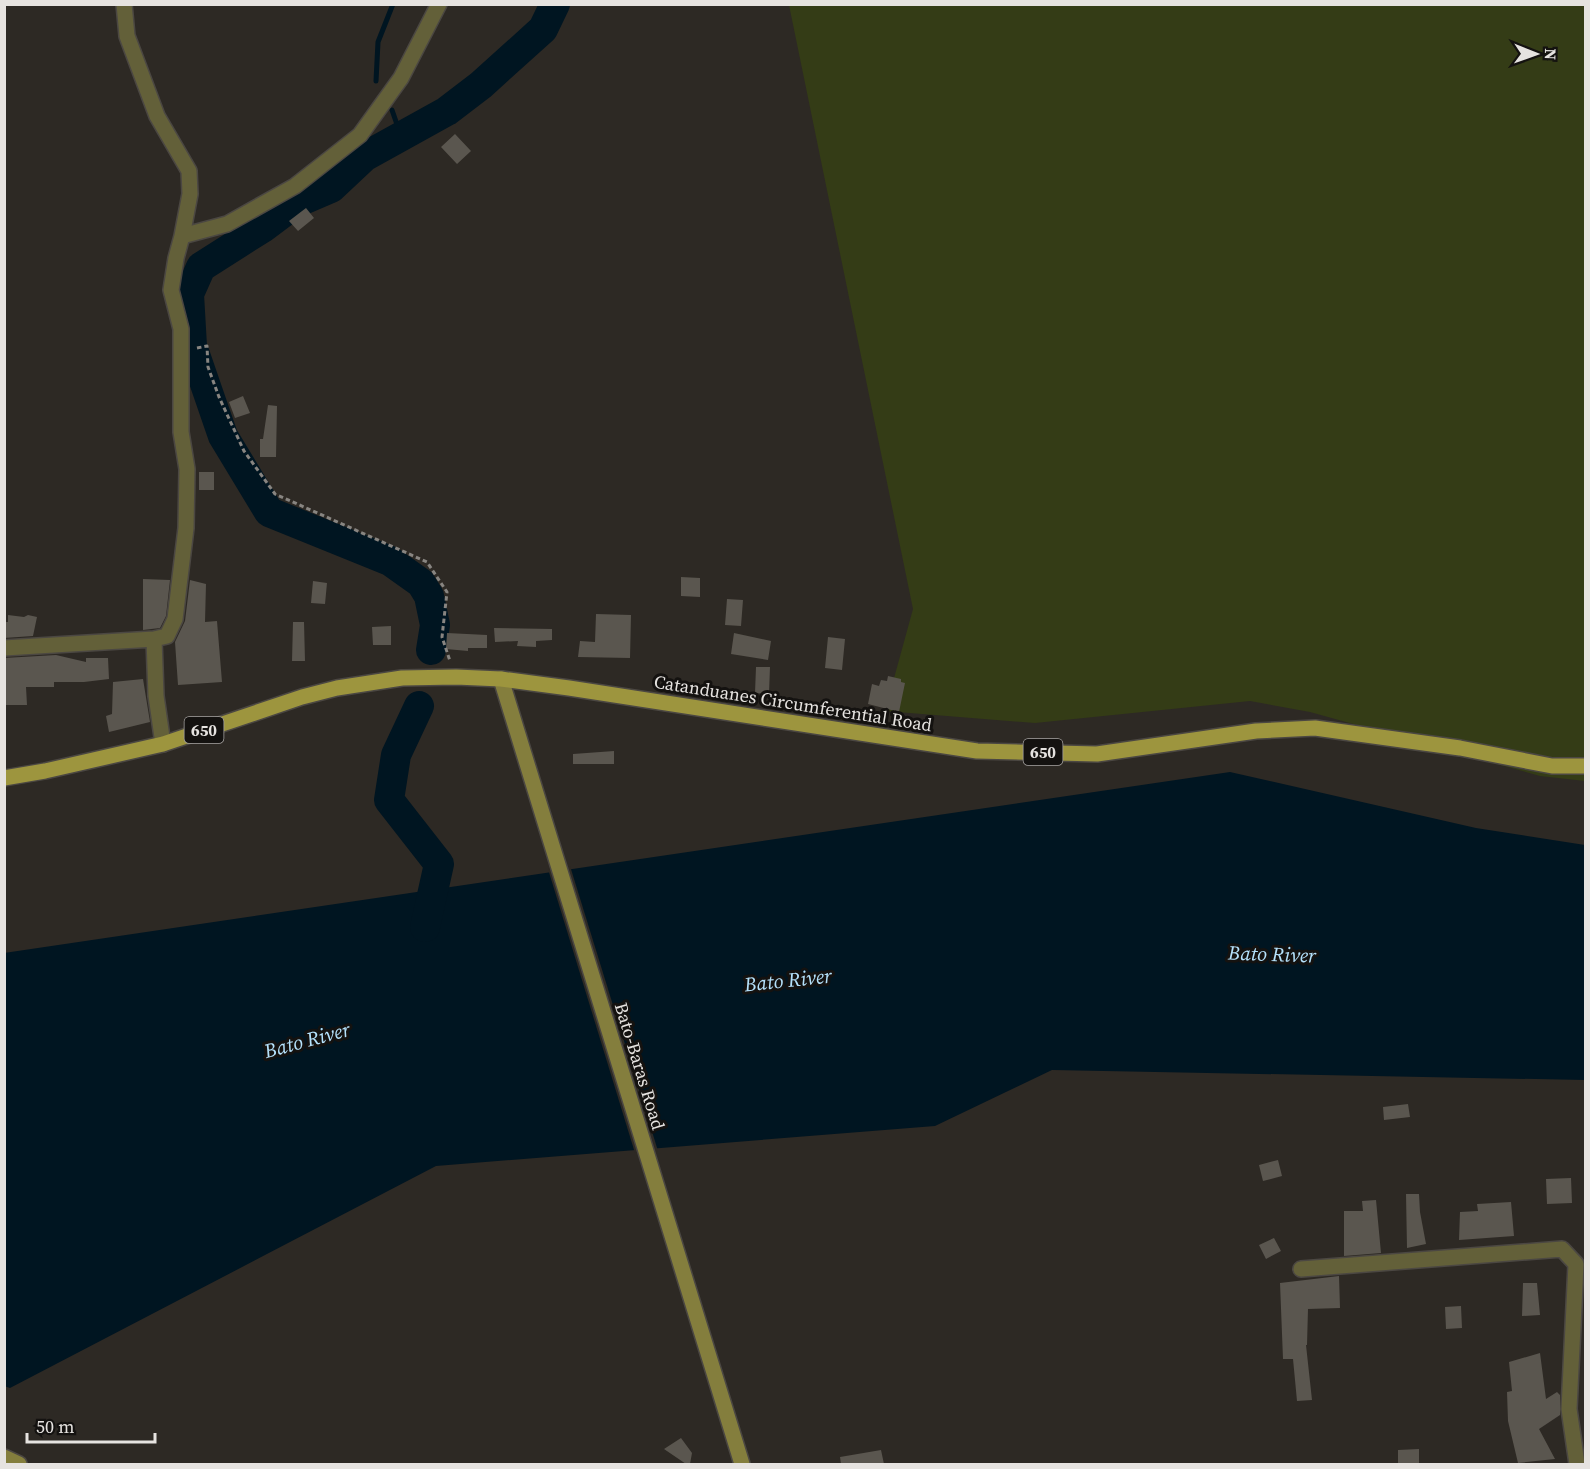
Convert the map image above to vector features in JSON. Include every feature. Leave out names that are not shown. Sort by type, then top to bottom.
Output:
[{"type":"main road","name":"Catanduanes Circumferential Road","points":[[4,778],[163,744],[302,697],[337,688],[402,678],[456,677],[501,679],[569,688],[976,751],[1098,754],[1256,731],[1316,728],[1460,747],[1552,766],[1586,766]]},
{"type":"main road","name":"Bato-Baras Road","points":[[501,679],[742,1464]]},
{"type":"main road","points":[[4,1457],[20,1464]]},
{"type":"street","points":[[4,648],[154,639],[167,636],[176,619],[186,528],[186,469],[181,432],[180,329],[171,290],[190,194],[189,171],[157,116],[127,36],[124,4]]},
{"type":"street","points":[[182,236],[227,224],[285,192],[360,135],[401,78],[439,4]]},
{"type":"street","points":[[154,639],[156,696],[163,744]]},
{"type":"street","points":[[1301,1269],[1562,1249],[1576,1264],[1569,1408],[1577,1464]]},
{"type":"path","points":[[207,346],[208,367],[219,397],[244,451],[275,494],[427,562],[447,592],[442,637],[456,677]]},
{"type":"green space","points":[[789,5],[1585,5],[1585,781],[1540,776],[1310,712],[1250,701],[1035,723],[885,711],[913,609]]},
{"type":"water","name":"Bato River","points":[[1230,772],[1476,828],[1585,845],[1585,1080],[1052,1070],[935,1126],[436,1166],[10,1388],[4,1386],[4,953]]},
{"type":"pier","points":[[570,866],[658,1151],[635,1153],[548,869]]},
{"type":"building","points":[[455,134],[471,151],[457,164],[441,147]]},
{"type":"building","points":[[306,208],[314,218],[298,231],[289,221]]},
{"type":"building","points":[[243,396],[250,413],[235,418],[229,402]]},
{"type":"building","points":[[268,405],[277,406],[276,457],[260,457],[260,439],[263,439]]},
{"type":"building","points":[[199,472],[214,472],[214,490],[199,490]]},
{"type":"building","points":[[681,577],[700,578],[700,597],[681,596]]},
{"type":"building","points":[[143,579],[170,580],[166,616],[160,628],[143,630]]},
{"type":"building","points":[[190,580],[206,584],[205,622],[217,621],[222,682],[178,685],[175,642],[185,621]]},
{"type":"building","points":[[313,581],[327,583],[325,604],[311,603]]},
{"type":"building","points":[[727,599],[743,600],[741,626],[725,625]]},
{"type":"building","points":[[596,614],[631,615],[630,658],[578,657],[580,641],[595,642]]},
{"type":"building","points":[[8,615],[37,617],[33,636],[4,638],[4,622],[8,622]]},
{"type":"building","points":[[293,622],[304,622],[305,661],[292,661]]},
{"type":"building","points":[[391,626],[391,645],[373,645],[372,627]]},
{"type":"building","points":[[494,628],[552,629],[552,640],[536,641],[536,647],[517,646],[518,641],[495,642]]},
{"type":"building","points":[[447,633],[487,635],[487,648],[468,648],[468,651],[446,649]]},
{"type":"building","points":[[734,633],[771,641],[768,660],[731,654]]},
{"type":"building","points":[[828,637],[845,639],[842,670],[825,668]]},
{"type":"building","points":[[56,655],[86,662],[86,658],[108,658],[109,679],[54,682],[54,687],[26,687],[27,705],[4,705],[4,658]]},
{"type":"building","points":[[756,667],[770,667],[769,694],[755,693]]},
{"type":"building","points":[[888,676],[901,679],[901,682],[905,683],[899,712],[868,704],[872,684],[879,686],[881,680],[887,681]]},
{"type":"building","points":[[143,679],[150,722],[109,732],[106,716],[112,714],[113,682]]},
{"type":"building","points":[[614,751],[614,764],[573,764],[573,754]]},
{"type":"building","points":[[1408,1104],[1410,1117],[1384,1120],[1383,1107]]},
{"type":"building","points":[[1278,1160],[1282,1176],[1263,1181],[1259,1165]]},
{"type":"building","points":[[1571,1178],[1572,1203],[1547,1204],[1546,1179]]},
{"type":"building","points":[[1406,1194],[1419,1194],[1426,1244],[1407,1248]]},
{"type":"building","points":[[1376,1200],[1381,1253],[1344,1256],[1344,1211],[1363,1211],[1362,1201]]},
{"type":"building","points":[[1511,1202],[1514,1236],[1459,1240],[1460,1212],[1478,1211],[1477,1204]]},
{"type":"building","points":[[1274,1238],[1281,1251],[1266,1259],[1259,1245]]},
{"type":"building","points":[[1339,1276],[1340,1308],[1308,1309],[1306,1345],[1312,1400],[1297,1401],[1293,1359],[1283,1359],[1280,1283]]},
{"type":"building","points":[[1523,1283],[1537,1283],[1540,1315],[1522,1316]]},
{"type":"building","points":[[1461,1306],[1462,1328],[1446,1329],[1445,1307]]},
{"type":"building","points":[[1540,1353],[1546,1399],[1557,1392],[1560,1395],[1560,1415],[1539,1429],[1555,1459],[1518,1463],[1508,1421],[1507,1392],[1512,1391],[1509,1362]]},
{"type":"building","points":[[681,1438],[692,1453],[690,1464],[686,1464],[664,1449]]},
{"type":"building","points":[[1419,1449],[1419,1464],[1398,1464],[1398,1450]]},
{"type":"building","points":[[881,1450],[884,1464],[841,1464],[840,1457]]},
{"type":"waterway","points":[[376,81],[378,42],[393,4]]},
{"type":"waterway","points":[[431,650],[435,625],[429,596],[421,583],[390,561],[269,512],[223,436],[192,346],[189,294],[201,267],[264,227],[296,203],[331,188],[364,157],[447,111],[481,85],[543,29],[555,4]]},
{"type":"waterway","points":[[392,110],[401,136]]},
{"type":"waterway","points":[[419,706],[396,755],[389,800],[439,864],[425,927]]}]
